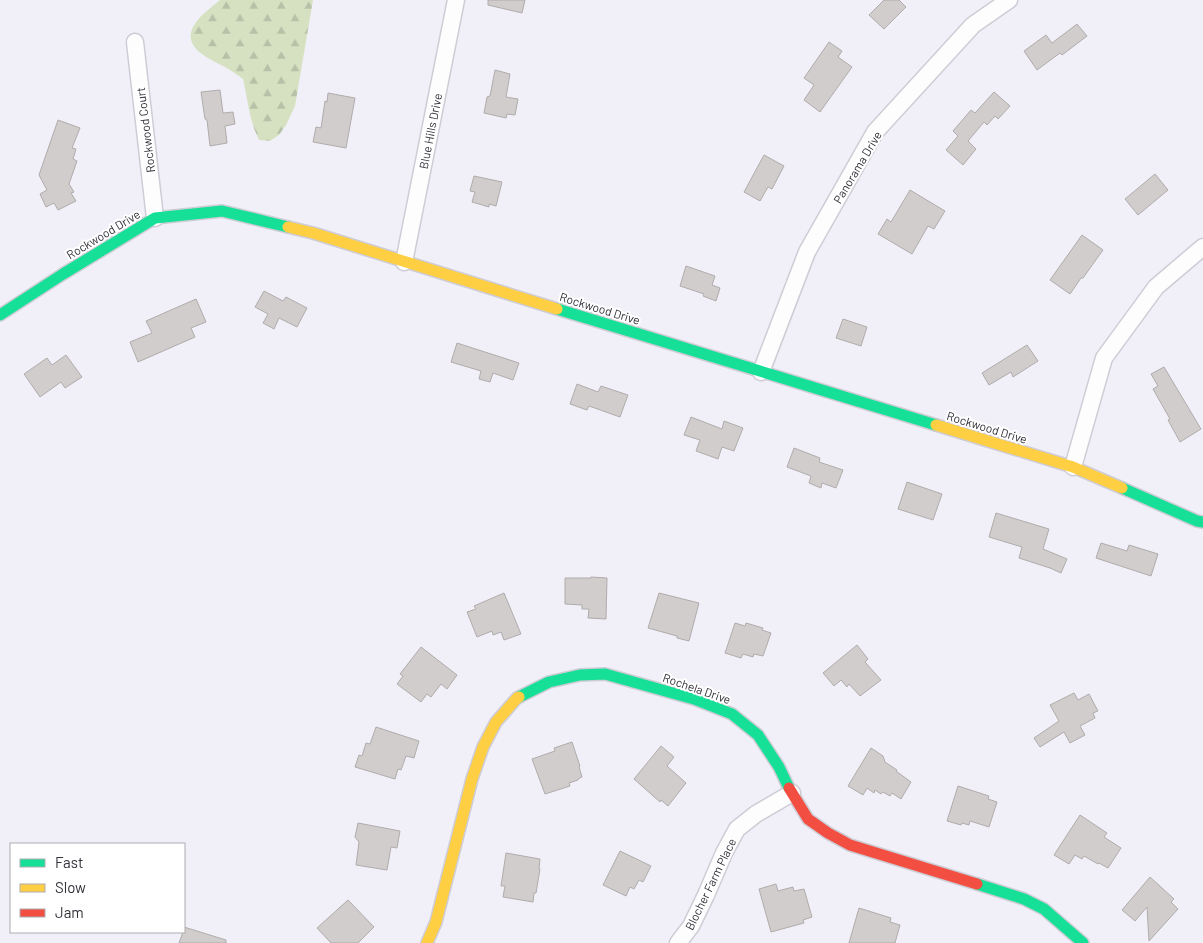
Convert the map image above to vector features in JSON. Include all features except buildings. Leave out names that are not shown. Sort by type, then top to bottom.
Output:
[{"type":"street","name":"Blue Hills Drive","points":[[404,262],[456,0]]},
{"type":"street","name":"Panorama Drive","points":[[761,372],[807,252],[875,132],[973,25],[1009,0]]},
{"type":"street","name":"Rockwood Court","points":[[134,42],[155,218]]},
{"type":"street","name":"Rockwood Drive","points":[[0,315],[155,218],[222,211],[313,233],[1073,467],[1203,522]]},
{"type":"street","points":[[1073,467],[1104,358],[1156,287],[1203,246]]},
{"type":"street","name":"Rochela Drive","points":[[427,943],[436,922],[472,779],[483,747],[496,722],[517,698],[549,682],[580,674],[605,674],[694,699],[732,714],[758,735],[779,767],[808,819],[828,833],[850,845],[1024,899],[1044,909],[1083,943]]},
{"type":"street","name":"Blocher Farm Place","points":[[678,943],[692,926],[724,853],[737,829],[756,814],[792,793]]},
{"type":"green space","points":[[220,0],[313,0],[295,106],[279,135],[270,141],[259,140],[251,117],[243,79],[209,59],[196,49],[192,43],[192,29],[197,21]]},
{"type":"traffic: fast","points":[[0,315],[155,218],[222,211],[288,227]]},
{"type":"traffic: fast","points":[[557,309],[936,425]]},
{"type":"traffic: fast","points":[[1122,488],[1203,522]]},
{"type":"traffic: fast","points":[[519,697],[549,682],[580,675],[605,674],[694,699],[732,714],[758,735],[779,767],[789,788]]},
{"type":"traffic: fast","points":[[977,884],[1024,899],[1044,909],[1083,943]]},
{"type":"traffic: slow","points":[[288,227],[313,233],[557,309]]},
{"type":"traffic: slow","points":[[936,425],[1073,467],[1122,488]]},
{"type":"traffic: slow","points":[[427,943],[436,922],[472,779],[483,747],[496,722],[519,697]]},
{"type":"traffic: jam","points":[[789,788],[808,819],[850,845],[977,884]]}]
